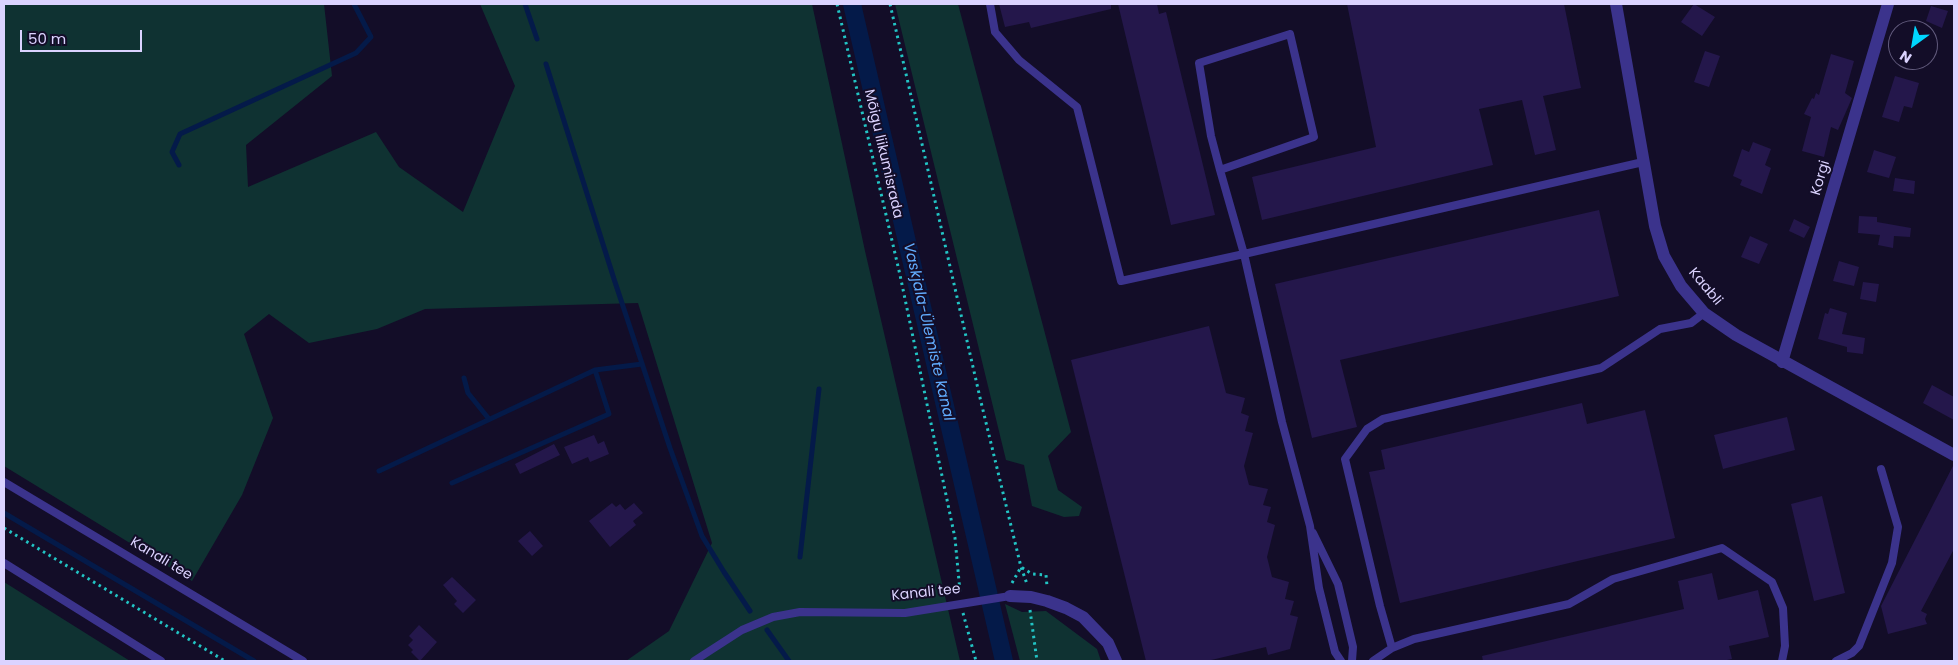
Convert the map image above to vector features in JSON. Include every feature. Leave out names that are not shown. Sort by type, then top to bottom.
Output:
[{"type":"street","name":"Kaabli","points":[[1616,4],[1655,226],[1664,256],[1681,286],[1704,313],[1736,336],[1954,455]]},
{"type":"street","name":"Korgi","points":[[1782,362],[1888,4]]},
{"type":"street","name":"Kanali tee","points":[[1010,596],[1031,597],[1047,601],[1083,617],[1108,644],[1116,661]]},
{"type":"lane","points":[[990,4],[995,32],[1019,60],[1077,107],[1121,281],[1643,162]]},
{"type":"lane","points":[[1220,170],[1314,138],[1290,34],[1199,63],[1211,136],[1220,170],[1244,254],[1282,422],[1310,526],[1319,588],[1335,652],[1341,661]]},
{"type":"lane","points":[[1392,648],[1380,606],[1345,459],[1368,429],[1383,419],[1601,368],[1660,329],[1691,323],[1704,313]]},
{"type":"lane","points":[[1836,661],[1852,653],[1859,646],[1892,563],[1898,527],[1881,470]]},
{"type":"lane","name":"Kanali tee","points":[[4,482],[303,661]]},
{"type":"lane","points":[[1310,526],[1338,584],[1352,647],[1352,661]]},
{"type":"lane","points":[[1373,661],[1392,648],[1414,639],[1569,604],[1613,579],[1722,548],[1772,582],[1783,608],[1785,646],[1782,661]]},
{"type":"lane","points":[[4,563],[161,661]]},
{"type":"lane","name":"Kanali tee","points":[[694,661],[742,630],[773,617],[800,612],[905,613],[1010,596]]},
{"type":"path","name":"Mõigu liikumisrada","points":[[837,4],[900,275],[953,528],[961,605],[976,661]]},
{"type":"path","points":[[890,4],[981,402],[1021,568],[1031,597],[1030,611],[1037,661]]},
{"type":"path","points":[[4,528],[225,661]]},
{"type":"path","points":[[1010,596],[1012,581],[1021,568]]},
{"type":"path","points":[[1021,568],[1032,574],[1046,575],[1047,601]]},
{"type":"green space","points":[[4,4],[324,4],[332,76],[246,145],[248,187],[376,132],[399,167],[463,212],[515,86],[480,4],[812,4],[865,251],[960,661],[626,661],[669,631],[712,543],[638,303],[425,309],[377,329],[309,343],[269,314],[244,334],[273,418],[242,495],[192,581],[4,466]]},
{"type":"green space","points":[[895,4],[958,4],[1071,432],[1048,456],[1058,490],[1082,507],[1079,516],[1064,517],[1032,506],[1024,465],[1006,460]]},
{"type":"green space","points":[[4,582],[130,661],[4,661]]},
{"type":"green space","points":[[1005,604],[1022,612],[1046,611],[1097,649],[1101,661],[1020,661]]},
{"type":"building","points":[[999,4],[1111,4],[1111,9],[1031,28],[1029,22],[1005,27]]},
{"type":"building","points":[[1118,4],[1157,4],[1159,14],[1166,12],[1215,215],[1171,225]]},
{"type":"building","points":[[1347,4],[1564,4],[1581,88],[1543,96],[1556,150],[1535,155],[1522,100],[1479,109],[1493,165],[1262,220],[1252,177],[1376,147]]},
{"type":"building","points":[[1694,4],[1715,17],[1702,36],[1681,22]]},
{"type":"building","points":[[1931,6],[1948,11],[1942,28],[1938,26],[1938,20],[1926,20]]},
{"type":"building","points":[[1705,51],[1720,56],[1709,87],[1694,82]]},
{"type":"building","points":[[1831,54],[1854,61],[1845,93],[1852,98],[1838,130],[1831,127],[1824,157],[1802,151],[1811,117],[1804,114],[1812,98],[1814,99],[1816,93],[1819,95]]},
{"type":"building","points":[[1895,76],[1919,83],[1912,108],[1904,106],[1899,122],[1882,117]]},
{"type":"building","points":[[1753,142],[1771,149],[1765,165],[1771,168],[1762,194],[1740,185],[1742,180],[1733,176],[1742,149],[1749,152]]},
{"type":"building","points":[[1874,150],[1896,157],[1889,178],[1867,172]]},
{"type":"building","points":[[1895,178],[1915,181],[1914,194],[1893,191]]},
{"type":"building","points":[[1599,210],[1619,296],[1340,360],[1357,427],[1312,438],[1275,284]]},
{"type":"building","points":[[1859,216],[1877,217],[1877,222],[1911,228],[1910,237],[1894,236],[1893,248],[1878,245],[1880,235],[1858,233]]},
{"type":"building","points":[[1794,219],[1810,227],[1804,238],[1789,231]]},
{"type":"building","points":[[1750,236],[1768,244],[1759,264],[1741,257]]},
{"type":"building","points":[[1839,261],[1859,267],[1854,286],[1833,281]]},
{"type":"building","points":[[1863,282],[1879,284],[1876,302],[1860,299]]},
{"type":"building","points":[[1830,308],[1847,313],[1842,334],[1865,338],[1863,354],[1847,352],[1847,347],[1818,339],[1825,313],[1828,314]]},
{"type":"building","points":[[1209,326],[1226,393],[1245,398],[1241,413],[1249,416],[1245,431],[1253,433],[1244,466],[1249,485],[1268,489],[1263,505],[1271,507],[1267,522],[1275,525],[1267,557],[1272,577],[1289,582],[1285,599],[1294,601],[1290,615],[1298,617],[1290,649],[1268,655],[1266,647],[1207,661],[1146,661],[1071,360]]},
{"type":"building","points":[[1932,385],[1954,397],[1954,420],[1923,403]]},
{"type":"building","points":[[1582,403],[1587,424],[1645,410],[1675,538],[1400,603],[1369,472],[1385,469],[1381,450]]},
{"type":"building","points":[[1787,417],[1795,450],[1723,469],[1714,435]]},
{"type":"building","points":[[594,435],[598,444],[604,441],[609,454],[590,462],[588,457],[572,464],[564,447]]},
{"type":"building","points":[[554,444],[560,455],[520,474],[515,464]]},
{"type":"building","points":[[1954,464],[1954,549],[1921,611],[1927,614],[1925,619],[1927,624],[1888,634],[1881,606]]},
{"type":"building","points":[[1822,496],[1845,593],[1814,601],[1791,504]]},
{"type":"building","points":[[612,503],[616,507],[620,504],[625,510],[634,503],[643,513],[633,521],[636,525],[610,547],[589,521]]},
{"type":"building","points":[[530,531],[543,546],[532,556],[518,541]]},
{"type":"building","points":[[1712,573],[1718,600],[1758,590],[1769,637],[1729,646],[1732,659],[1722,661],[1483,661],[1482,656],[1684,609],[1678,581]]},
{"type":"building","points":[[452,577],[476,600],[463,613],[454,604],[457,601],[443,585]]},
{"type":"building","points":[[419,625],[437,642],[420,661],[411,652],[413,650],[408,645],[413,640],[409,636]]},
{"type":"waterway","points":[[179,165],[172,152],[180,134],[356,53],[371,37],[354,4]]},
{"type":"waterway","points":[[525,4],[537,39]]},
{"type":"waterway","name":"Vaskjala-Ülemiste kanal","points":[[852,4],[1004,661]]},
{"type":"waterway","points":[[546,64],[614,279],[670,448],[702,536],[750,611]]},
{"type":"waterway","points":[[379,471],[595,370],[642,364]]},
{"type":"waterway","points":[[452,483],[609,414],[595,370]]},
{"type":"waterway","points":[[464,378],[468,393],[489,419]]},
{"type":"waterway","points":[[800,557],[819,389]]},
{"type":"waterway","points":[[4,513],[254,661]]},
{"type":"waterway","points":[[767,630],[789,661]]}]
